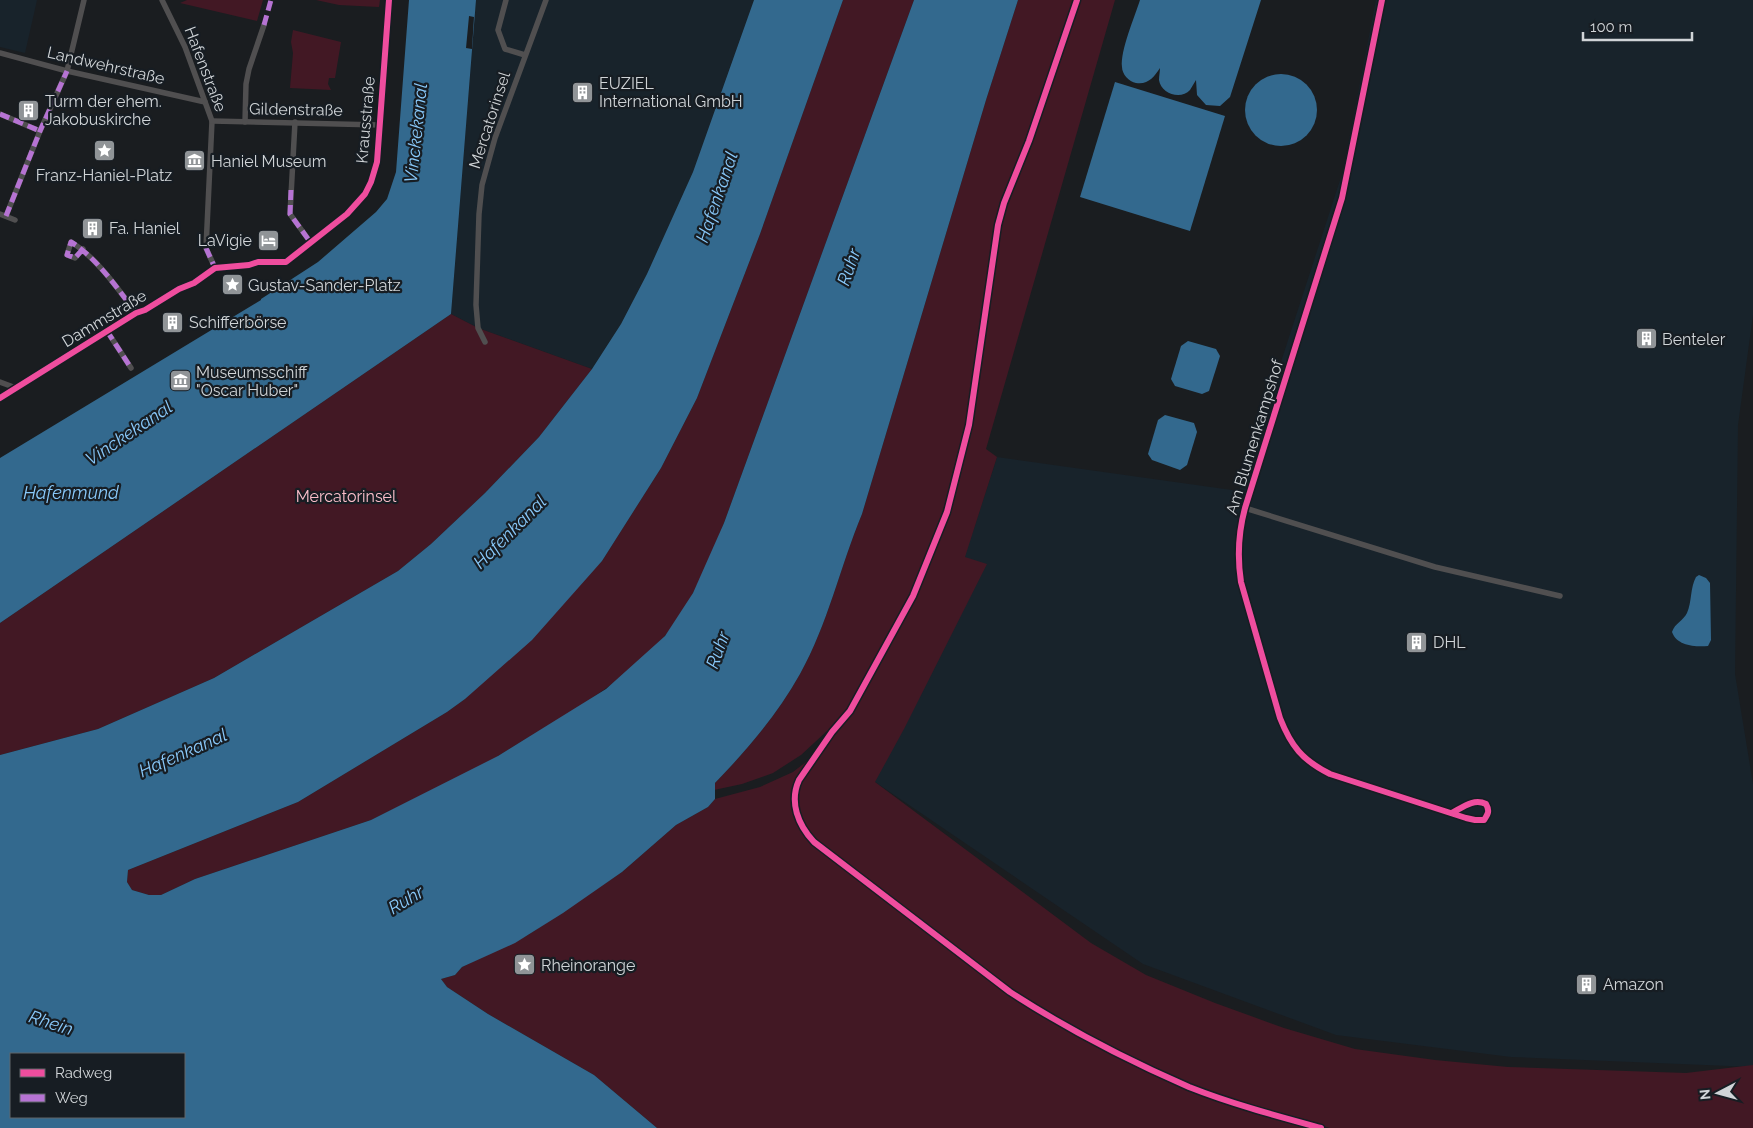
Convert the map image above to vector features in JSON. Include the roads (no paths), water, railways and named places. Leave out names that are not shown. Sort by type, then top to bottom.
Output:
[{"type":"street","points":[[15,220],[3,215],[66,71],[84,0]]},
{"type":"street","name":"Hafenstraße","points":[[162,0],[185,47],[212,121],[206,248],[216,268]]},
{"type":"street","name":"Krausstraße","points":[[224,267],[249,265],[258,262],[286,262],[348,214],[365,194],[372,182],[377,162],[389,0]]},
{"type":"street","points":[[506,0],[498,30],[506,49],[525,55]]},
{"type":"street","name":"Mercatorinsel","points":[[485,342],[478,328],[476,305],[479,214],[482,186],[495,138],[546,0]]},
{"type":"street","name":"Am Blumenkampshof","points":[[1382,0],[1342,198],[1245,508],[1238,538],[1238,551],[1241,582],[1280,718],[1292,743],[1303,757],[1330,774],[1475,820],[1484,820],[1489,808],[1486,804],[1477,802],[1452,812]]},
{"type":"street","points":[[245,122],[246,84],[264,25]]},
{"type":"street","name":"Landwehrstraße","points":[[0,53],[66,71],[205,102]]},
{"type":"street","points":[[0,114],[40,131]]},
{"type":"street","name":"Gildenstraße","points":[[212,121],[380,125]]},
{"type":"street","points":[[295,122],[290,214],[311,243]]},
{"type":"street","points":[[83,249],[120,291],[136,313]]},
{"type":"street","name":"Dammstraße","points":[[0,398],[136,313],[145,310],[179,289],[194,283],[216,268],[224,267]]},
{"type":"street","points":[[107,331],[131,368]]},
{"type":"street","points":[[0,382],[16,388]]},
{"type":"street","points":[[1245,508],[1435,567],[1560,596]]},
{"type":"water","name":"Hafenmund","points":[[409,0],[476,0],[451,314],[0,623],[0,458],[261,300],[318,262],[376,212],[387,199],[396,172]]},
{"type":"water","points":[[754,0],[843,0],[760,234],[697,398],[661,468],[602,561],[532,640],[465,699],[447,712],[298,802],[128,870],[127,882],[132,890],[149,895],[161,895],[195,879],[371,820],[498,756],[606,689],[665,636],[693,593],[724,523],[914,0],[1018,0],[986,100],[862,514],[826,615],[800,674],[782,704],[761,731],[715,783],[715,799],[708,807],[676,825],[622,872],[563,913],[515,943],[462,967],[455,975],[441,979],[447,987],[488,1014],[594,1075],[657,1128],[0,1128],[0,755],[98,729],[214,678],[398,571],[431,544],[485,493],[539,437],[592,369],[621,324],[647,274],[693,172]]},
{"type":"water","points":[[1140,0],[1261,0],[1230,97],[1220,106],[1206,105],[1197,95],[1196,80],[1190,90],[1182,95],[1167,92],[1163,89],[1159,80],[1160,68],[1153,77],[1144,83],[1133,82],[1126,77],[1122,70],[1123,52]]},
{"type":"water","points":[[1288,74],[1307,84],[1315,96],[1317,110],[1315,124],[1307,136],[1295,144],[1274,146],[1255,136],[1247,124],[1245,103],[1255,84],[1267,76]]},
{"type":"water","points":[[1115,82],[1225,116],[1190,231],[1080,197]]},
{"type":"water","points":[[1188,341],[1216,349],[1220,356],[1209,391],[1202,394],[1175,386],[1171,379],[1181,346]]},
{"type":"water","points":[[1165,415],[1194,423],[1197,432],[1187,465],[1180,470],[1152,460],[1148,454],[1158,420]]},
{"type":"water","points":[[1699,575],[1706,578],[1710,583],[1711,640],[1708,646],[1687,645],[1674,637],[1672,632],[1687,613],[1694,581]]},
{"type":"place","name":"EUZIEL International GmbH","points":[[583,92]]},
{"type":"place","name":"Turm der ehem. Jakobuskirche","points":[[29,110]]},
{"type":"place","name":"Franz-Haniel-Platz","points":[[104,151]]},
{"type":"place","name":"Haniel Museum","points":[[195,161]]},
{"type":"place","name":"Fa. Haniel","points":[[93,228]]},
{"type":"place","name":"LaVigie","points":[[268,240]]},
{"type":"place","name":"Gustav-Sander-Platz","points":[[232,285]]},
{"type":"place","name":"Schifferbörse","points":[[173,322]]},
{"type":"place","name":"Benteler","points":[[1646,339]]},
{"type":"place","name":"Museumsschiff \"Oscar Huber\"","points":[[180,381]]},
{"type":"place","name":"DHL","points":[[1417,642]]},
{"type":"place","name":"Rheinorange","points":[[525,965]]},
{"type":"place","name":"Amazon","points":[[1587,984]]},
{"type":"water label","name":"Vinckekanal","points":[[416,133]]},
{"type":"water label","name":"Hafenkanal","points":[[717,197]]},
{"type":"water label","name":"Ruhr","points":[[849,267]]},
{"type":"water label","name":"Vinckekanal","points":[[129,433]]},
{"type":"water label","name":"Hafenkanal","points":[[510,532]]},
{"type":"water label","name":"Ruhr","points":[[718,650]]},
{"type":"water label","name":"Hafenkanal","points":[[183,753]]},
{"type":"water label","name":"Ruhr","points":[[406,900]]},
{"type":"water label","name":"Rhein","points":[[51,1023]]}]
